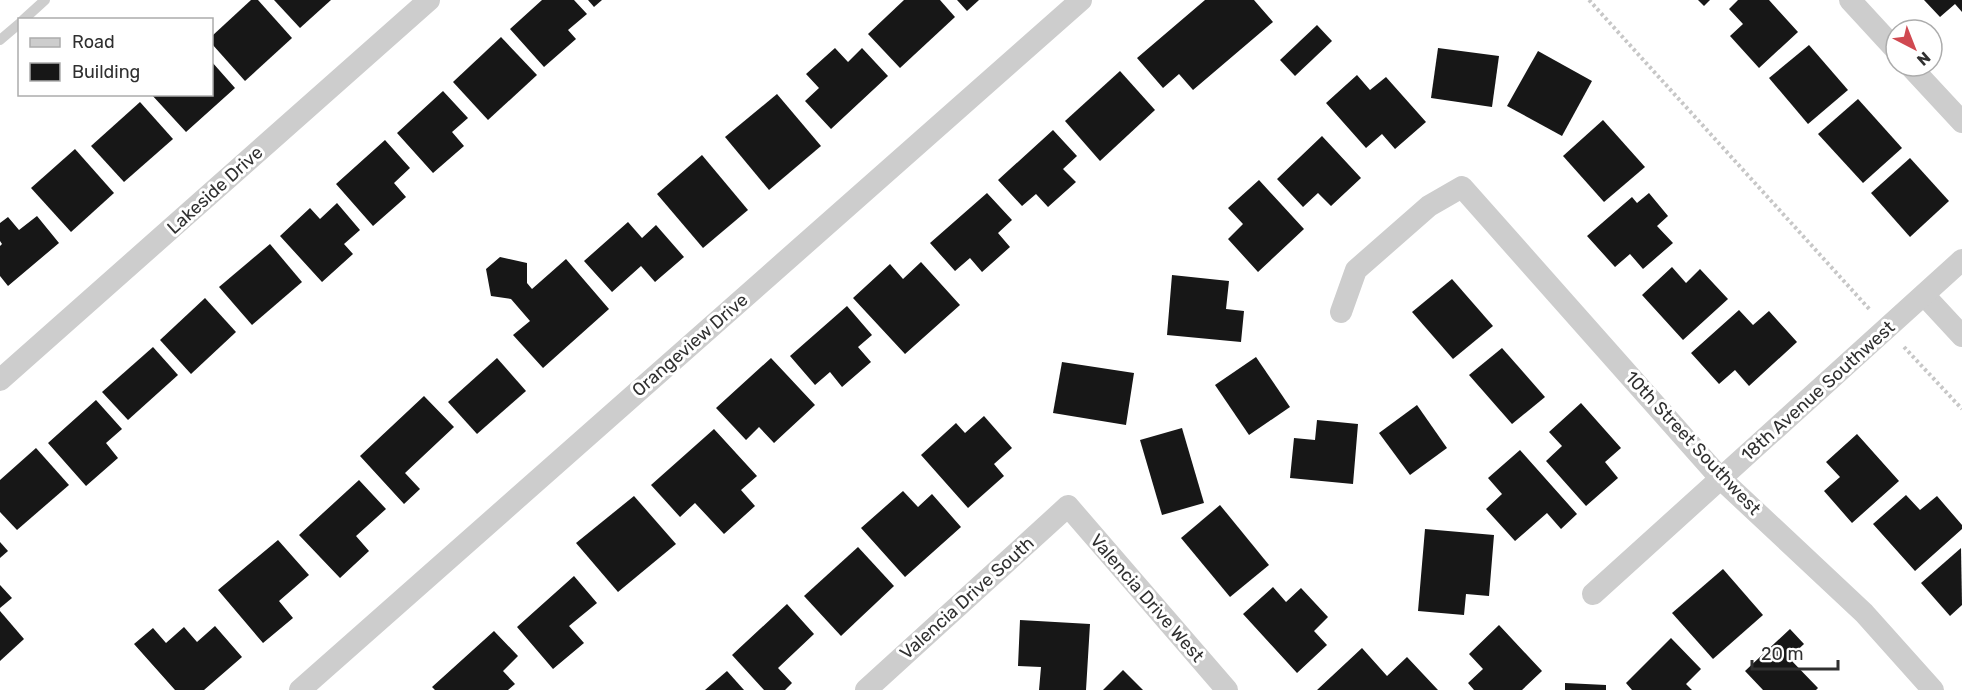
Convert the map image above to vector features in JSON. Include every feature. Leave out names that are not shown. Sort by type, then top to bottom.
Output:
[{"type":"street","name":"Lakeside Drive","points":[[0,380],[429,0]]},
{"type":"street","name":"Orangeview Drive","points":[[300,690],[1081,0]]},
{"type":"street","points":[[1850,0],[1884,37]]},
{"type":"street","points":[[1921,78],[1962,122]]},
{"type":"street","name":"10th Street Southwest","points":[[1341,312],[1356,270],[1429,206],[1461,187],[1721,479],[1864,613],[1933,690]]},
{"type":"street","name":"18th Avenue Southwest","points":[[1593,594],[1962,260]]},
{"type":"street","points":[[1924,295],[1962,336]]},
{"type":"street","name":"Valencia Drive South","points":[[866,690],[1068,506]]},
{"type":"street","name":"Valencia Drive West","points":[[1068,506],[1227,690]]},
{"type":"lane","points":[[25,18],[45,0]]},
{"type":"lane","points":[[0,40],[18,25]]},
{"type":"path","points":[[1589,0],[1962,409]]},
{"type":"building","points":[[251,0],[258,0],[292,38],[245,81],[213,45],[213,35]]},
{"type":"building","points":[[274,0],[331,0],[300,28]]},
{"type":"building","points":[[542,0],[574,0],[587,14],[568,30],[576,39],[544,67],[510,29]]},
{"type":"building","points":[[588,0],[602,0],[594,7]]},
{"type":"building","points":[[904,0],[940,0],[955,17],[900,68],[868,34]]},
{"type":"building","points":[[957,0],[979,0],[967,11]]},
{"type":"building","points":[[1205,0],[1254,0],[1273,22],[1193,90],[1179,74],[1163,88],[1137,58]]},
{"type":"building","points":[[1698,0],[1710,0],[1704,6]]},
{"type":"building","points":[[1738,0],[1769,0],[1798,32],[1759,68],[1730,36],[1743,24],[1729,9]]},
{"type":"building","points":[[1924,0],[1962,0],[1962,12],[1955,4],[1940,17]]},
{"type":"building","points":[[1317,25],[1332,41],[1295,76],[1280,60]]},
{"type":"building","points":[[501,37],[537,75],[488,120],[453,82]]},
{"type":"building","points":[[1809,45],[1848,90],[1808,124],[1769,78]]},
{"type":"building","points":[[835,48],[848,62],[862,48],[888,76],[831,129],[805,101],[819,88],[806,74]]},
{"type":"building","points":[[1438,48],[1499,56],[1492,107],[1431,98]]},
{"type":"building","points":[[1538,51],[1592,81],[1562,136],[1507,106]]},
{"type":"building","points":[[213,63],[235,88],[186,132],[153,96],[213,96]]},
{"type":"building","points":[[1120,71],[1155,110],[1100,161],[1065,121]]},
{"type":"building","points":[[1357,75],[1370,90],[1386,77],[1426,122],[1395,149],[1382,134],[1366,148],[1326,103]]},
{"type":"building","points":[[443,91],[468,118],[452,132],[464,146],[433,173],[397,133]]},
{"type":"building","points":[[777,94],[821,146],[769,190],[725,137]]},
{"type":"building","points":[[1858,99],[1902,148],[1863,183],[1818,134]]},
{"type":"building","points":[[140,102],[173,139],[124,182],[91,146]]},
{"type":"building","points":[[1603,120],[1645,167],[1604,202],[1563,156]]},
{"type":"building","points":[[1053,130],[1077,156],[1063,169],[1076,182],[1048,207],[1036,194],[1022,206],[998,180]]},
{"type":"building","points":[[1322,136],[1361,178],[1331,206],[1318,193],[1303,207],[1277,179]]},
{"type":"building","points":[[385,140],[410,168],[394,183],[406,197],[373,226],[336,184]]},
{"type":"building","points":[[75,149],[114,193],[71,232],[31,188]]},
{"type":"building","points":[[702,155],[748,210],[703,248],[657,194]]},
{"type":"building","points":[[1910,158],[1949,201],[1910,237],[1871,193]]},
{"type":"building","points":[[1259,180],[1304,229],[1258,272],[1228,239],[1243,224],[1228,208]]},
{"type":"building","points":[[987,193],[1012,220],[998,233],[1010,247],[982,272],[970,258],[955,271],[930,243]]},
{"type":"building","points":[[1649,193],[1668,216],[1657,226],[1673,243],[1643,269],[1630,254],[1615,267],[1587,236],[1632,197],[1637,203]]},
{"type":"building","points":[[337,203],[360,230],[344,244],[353,254],[322,282],[280,236],[310,208],[320,219]]},
{"type":"building","points":[[37,216],[59,243],[8,286],[0,276],[0,246],[2,244],[0,223],[8,217],[19,230]]},
{"type":"building","points":[[628,222],[642,238],[656,225],[684,257],[655,282],[641,266],[612,292],[584,261]]},
{"type":"building","points":[[270,244],[302,282],[252,325],[219,287]]},
{"type":"building","points":[[500,257],[527,263],[527,283],[532,289],[566,259],[609,309],[543,368],[513,335],[530,321],[511,299],[491,296],[486,269]]},
{"type":"building","points":[[921,262],[960,305],[905,354],[853,298],[890,264],[903,279]]},
{"type":"building","points":[[1672,267],[1686,283],[1700,269],[1728,299],[1683,340],[1642,295]]},
{"type":"building","points":[[1172,275],[1229,281],[1226,309],[1244,311],[1241,342],[1167,335]]},
{"type":"building","points":[[1452,279],[1493,326],[1453,359],[1412,312]]},
{"type":"building","points":[[205,298],[236,332],[191,374],[160,340]]},
{"type":"building","points":[[847,306],[872,335],[858,347],[871,362],[842,387],[830,372],[815,385],[790,356]]},
{"type":"building","points":[[1739,310],[1753,325],[1769,311],[1797,342],[1749,386],[1735,370],[1719,384],[1691,353]]},
{"type":"building","points":[[153,347],[178,375],[128,420],[102,392]]},
{"type":"building","points":[[1502,348],[1545,397],[1512,424],[1469,375]]},
{"type":"building","points":[[1256,357],[1290,407],[1249,435],[1215,385]]},
{"type":"building","points":[[497,358],[526,391],[477,434],[448,402]]},
{"type":"building","points":[[771,358],[815,405],[774,443],[759,427],[746,440],[716,408]]},
{"type":"building","points":[[1062,362],[1134,373],[1126,425],[1053,413]]},
{"type":"building","points":[[424,396],[454,427],[405,473],[420,489],[404,504],[360,456]]},
{"type":"building","points":[[96,400],[122,429],[106,443],[118,458],[86,486],[48,443]]},
{"type":"building","points":[[1581,403],[1621,448],[1605,462],[1618,478],[1586,506],[1546,461],[1562,446],[1549,432]]},
{"type":"building","points":[[1417,405],[1447,448],[1410,475],[1379,433]]},
{"type":"building","points":[[984,416],[1012,448],[994,464],[1004,476],[968,508],[921,455],[956,423],[965,433]]},
{"type":"building","points":[[1317,420],[1358,424],[1353,484],[1290,478],[1294,438],[1315,440]]},
{"type":"building","points":[[1182,428],[1204,503],[1162,515],[1140,440]]},
{"type":"building","points":[[714,429],[757,476],[741,490],[755,506],[724,534],[695,503],[680,517],[651,485]]},
{"type":"building","points":[[1857,434],[1899,481],[1852,523],[1824,491],[1840,477],[1826,462]]},
{"type":"building","points":[[36,448],[69,485],[17,530],[0,512],[0,480]]},
{"type":"building","points":[[1520,450],[1577,514],[1561,529],[1547,513],[1515,541],[1486,509],[1502,494],[1488,478]]},
{"type":"building","points":[[359,480],[386,509],[356,536],[369,551],[340,578],[299,535]]},
{"type":"building","points":[[903,491],[918,507],[932,494],[961,527],[905,577],[861,528]]},
{"type":"building","points":[[1906,495],[1920,510],[1937,496],[1962,525],[1962,529],[1915,571],[1873,524]]},
{"type":"building","points":[[634,496],[676,544],[618,592],[576,543]]},
{"type":"building","points":[[1220,505],[1269,565],[1230,597],[1181,538]]},
{"type":"building","points":[[1425,529],[1494,535],[1489,596],[1466,594],[1464,615],[1418,611]]},
{"type":"building","points":[[278,540],[309,575],[279,601],[293,618],[263,643],[218,590]]},
{"type":"building","points":[[0,542],[8,551],[0,558]]},
{"type":"building","points":[[858,547],[894,586],[841,636],[804,596]]},
{"type":"building","points":[[1961,548],[1962,605],[1950,616],[1921,583]]},
{"type":"building","points":[[1723,569],[1763,615],[1713,659],[1672,613]]},
{"type":"building","points":[[574,576],[597,603],[569,626],[584,643],[553,669],[517,627]]},
{"type":"building","points":[[0,585],[12,598],[0,608]]},
{"type":"building","points":[[1273,587],[1286,602],[1301,588],[1328,617],[1314,631],[1327,645],[1297,673],[1243,614]]},
{"type":"building","points":[[787,604],[814,634],[778,668],[792,683],[785,690],[764,690],[732,655]]},
{"type":"building","points":[[0,611],[24,639],[0,661]]},
{"type":"building","points":[[1020,620],[1090,624],[1086,690],[1039,690],[1041,667],[1018,666]]},
{"type":"building","points":[[1499,625],[1542,671],[1522,690],[1474,690],[1468,683],[1483,669],[1469,654]]},
{"type":"building","points":[[215,626],[242,657],[204,690],[175,690],[134,644],[153,628],[166,643],[184,627],[197,642]]},
{"type":"building","points":[[1790,629],[1804,644],[1789,658],[1818,688],[1816,690],[1763,690],[1745,671]]},
{"type":"building","points":[[494,631],[518,656],[503,671],[515,684],[508,690],[435,690],[432,687]]},
{"type":"building","points":[[1671,638],[1701,669],[1686,684],[1692,690],[1632,690],[1626,683]]},
{"type":"building","points":[[1362,648],[1387,676],[1407,657],[1438,690],[1317,690]]},
{"type":"building","points":[[1123,670],[1143,690],[1103,690]]},
{"type":"building","points":[[727,671],[744,690],[705,690]]},
{"type":"building","points":[[1565,683],[1606,685],[1606,690],[1565,690]]}]
